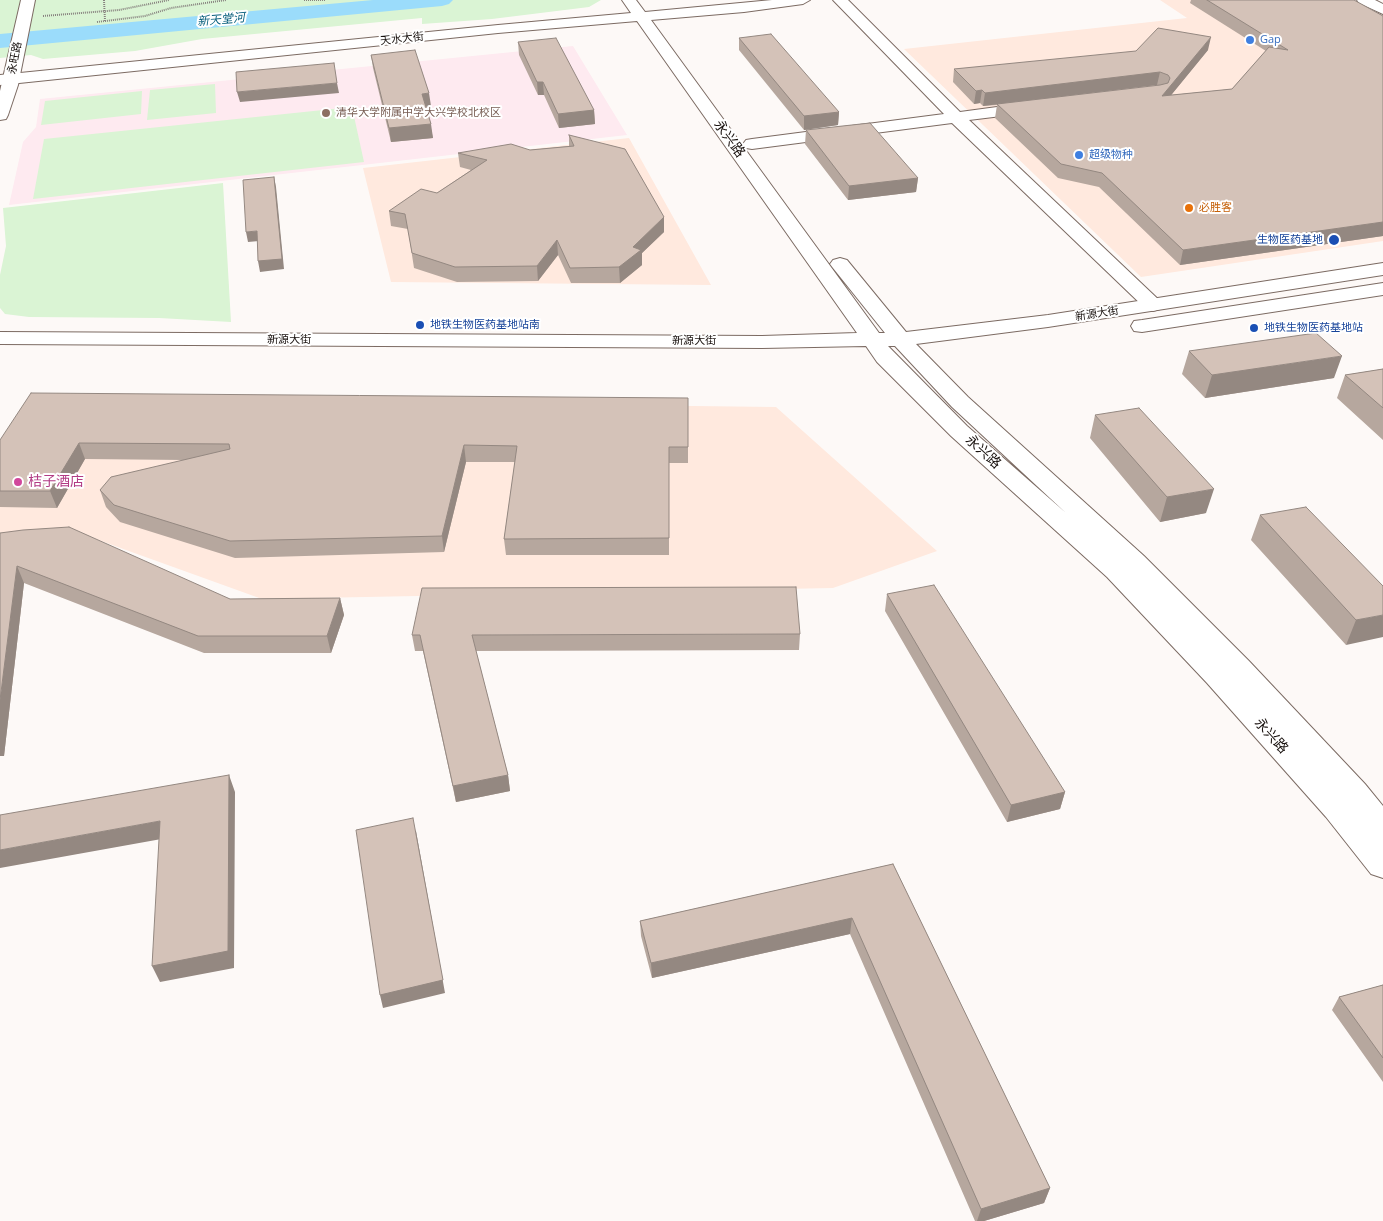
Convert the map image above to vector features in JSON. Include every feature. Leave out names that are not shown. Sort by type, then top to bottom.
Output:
[{"type":"main road","name":"永旺路","points":[[0,115],[6,76],[15,56],[28,0]]},
{"type":"main road","name":"天水大街","points":[[6,76],[498,30],[645,9],[757,0]]},
{"type":"main road","name":"天水大街","points":[[645,9],[803,0]]},
{"type":"main road","points":[[840,0],[955,116],[1153,305]]},
{"type":"main road","points":[[1364,0],[1383,10]]},
{"type":"main road","points":[[1378,0],[1383,2]]},
{"type":"main road","name":"永兴路","points":[[645,9],[752,144],[812,227],[880,315],[908,347],[960,402],[1135,562],[1239,668],[1354,793],[1383,828]]},
{"type":"main road","name":"永兴路","points":[[645,9],[879,349],[958,431],[1116,571],[1216,676],[1337,808],[1383,865]]},
{"type":"main road","points":[[752,144],[1051,104]]},
{"type":"main road","name":"新源大街","points":[[908,347],[1210,295],[1383,270]]},
{"type":"main road","name":"新源大街","points":[[0,357],[879,349],[1030,342],[1383,289]]},
{"type":"main road","name":"新源大街","points":[[0,338],[742,342],[879,349]]},
{"type":"path","points":[[104,0],[103,12],[105,21]]},
{"type":"path","points":[[37,17],[119,10],[169,0]]},
{"type":"path","points":[[97,22],[145,16],[171,8],[226,0]]},
{"type":"path","points":[[304,0],[325,0]]},
{"type":"shaded area","points":[[1160,0],[1323,0],[1383,35],[1383,241],[1141,277],[904,49],[1187,18]]},
{"type":"shaded area","name":"清华大学附属中学大兴学校北校区","points":[[573,46],[627,135],[9,205],[23,142],[36,127],[40,99]]},
{"type":"shaded area","points":[[629,138],[711,285],[391,282],[363,168]]},
{"type":"shaded area","points":[[29,398],[776,407],[937,551],[833,588],[262,599],[90,537],[0,542],[0,444]]},
{"type":"green space","points":[[0,0],[601,0],[589,7],[492,19],[422,24],[422,18],[202,39],[135,51],[43,59],[31,55],[0,58]]},
{"type":"green space","points":[[215,84],[216,113],[147,120],[150,90]]},
{"type":"green space","points":[[142,91],[141,114],[41,125],[45,101]]},
{"type":"green space","points":[[352,107],[364,162],[33,199],[44,139]]},
{"type":"green space","points":[[223,183],[231,322],[159,318],[29,317],[5,314],[0,308],[0,275],[6,246],[3,208]]},
{"type":"building","points":[[1207,0],[1354,0],[1383,16],[1383,222],[1183,250],[1102,173],[1061,164],[997,104],[1160,85],[1168,83],[1170,78],[1168,75],[1160,72],[985,93],[982,90],[976,91],[954,69],[1136,51],[1158,28],[1211,37],[1162,96],[1232,89],[1269,47],[1288,50]]},
{"type":"building","points":[[771,34],[839,112],[804,116],[739,38]]},
{"type":"building","points":[[556,38],[594,110],[558,114],[543,82],[537,82],[518,42]]},
{"type":"building","points":[[415,50],[429,93],[422,94],[431,124],[389,128],[371,55]]},
{"type":"building","points":[[334,63],[337,83],[237,92],[236,72]]},
{"type":"building","points":[[870,123],[918,178],[849,186],[806,130]]},
{"type":"building","points":[[569,135],[625,149],[664,217],[633,247],[641,250],[619,267],[570,268],[557,240],[537,266],[455,267],[412,253],[405,214],[389,211],[421,189],[437,193],[487,160],[458,153],[511,144],[530,150],[574,146]]},
{"type":"building","points":[[274,177],[282,259],[258,261],[257,231],[246,232],[243,180]]},
{"type":"building","points":[[1316,333],[1342,356],[1212,375],[1189,351]]},
{"type":"building","points":[[1383,369],[1383,408],[1345,375]]},
{"type":"building","points":[[31,393],[688,398],[688,447],[669,447],[669,538],[504,539],[517,446],[464,445],[442,536],[230,541],[114,505],[100,490],[111,477],[230,449],[229,444],[79,443],[50,491],[0,491],[0,440]]},
{"type":"building","points":[[1139,408],[1214,489],[1167,497],[1095,415]]},
{"type":"building","points":[[1306,507],[1383,586],[1383,615],[1356,620],[1260,515]]},
{"type":"building","points":[[69,527],[230,599],[340,598],[327,636],[198,636],[17,566],[0,700],[0,533]]},
{"type":"building","points":[[934,585],[1065,792],[1011,805],[887,594]]},
{"type":"building","points":[[796,587],[800,634],[472,635],[508,775],[453,786],[420,635],[412,635],[422,588]]},
{"type":"building","points":[[229,775],[228,951],[152,966],[160,821],[0,850],[0,815]]},
{"type":"building","points":[[413,818],[443,980],[380,995],[356,830]]},
{"type":"building","points":[[893,864],[1050,1188],[981,1209],[852,918],[651,963],[640,921]]},
{"type":"building","points":[[1383,985],[1383,1058],[1339,997]]},
{"type":"waterway","name":"新天堂河","points":[[0,41],[442,0]]},
{"type":"place","name":"Gap","points":[[1250,40]]},
{"type":"place","name":"清华大学附属中学大兴学校北校区","points":[[326,113]]},
{"type":"place","name":"超级物种","points":[[1079,155]]},
{"type":"place","name":"必胜客","points":[[1189,208]]},
{"type":"place","name":"生物医药基地","points":[[1334,240]]},
{"type":"place","name":"地铁生物医药基地站南","points":[[420,325]]},
{"type":"place","name":"地铁生物医药基地站","points":[[1254,328]]},
{"type":"place","name":"桔子酒店","points":[[18,482]]}]
